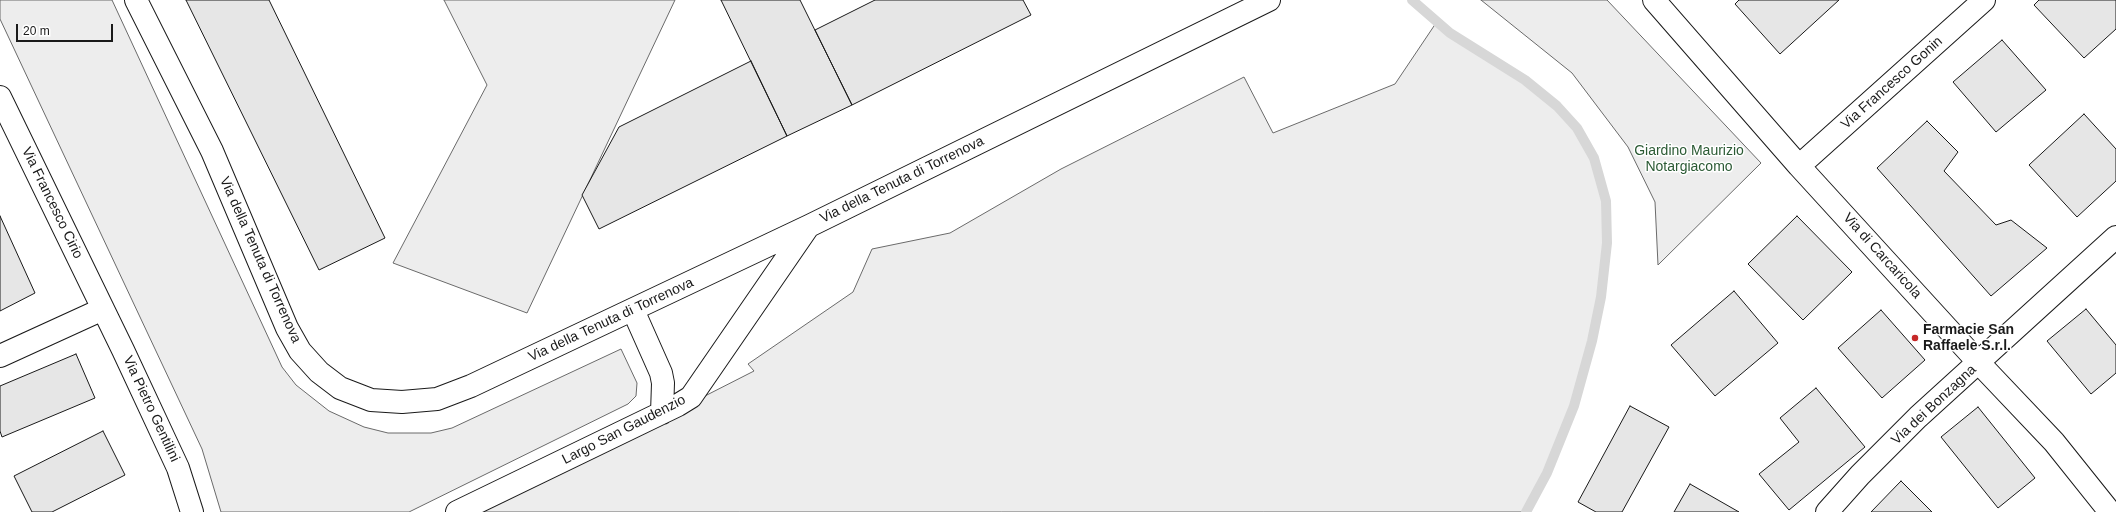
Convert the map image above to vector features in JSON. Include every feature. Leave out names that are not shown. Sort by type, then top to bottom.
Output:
[{"type":"street","name":"Via della Tenuta di Torrenova","points":[[136,0],[212,151],[287,328],[308,361],[340,388],[371,400],[422,402],[437,399],[471,386],[633,310],[809,226],[1269,0]]},
{"type":"street","name":"Via di Carcaricola","points":[[1654,0],[1799,166],[1979,363],[2054,442],[2110,512]]},
{"type":"street","name":"Via Francesco Gonin","points":[[1799,166],[1984,0]]},
{"type":"street","name":"Via Francesco Cirio","points":[[0,97],[103,309]]},
{"type":"street","name":"Largo San Gaudenzio","points":[[458,512],[685,401],[696,391],[809,226]]},
{"type":"street","name":"Via dei Bonzagna","points":[[1827,512],[1884,450],[2116,237]]},
{"type":"street","points":[[0,356],[103,309]]},
{"type":"street","name":"Via Pietro Gentilini","points":[[103,309],[178,468],[192,512]]},
{"type":"street","points":[[633,310],[661,373],[663,393],[662,413]]},
{"type":"shaded area","points":[[0,0],[112,0],[282,367],[296,385],[329,411],[364,427],[388,433],[431,433],[452,428],[621,349],[637,383],[636,396],[628,404],[409,512],[221,512],[202,449],[0,19]]},
{"type":"shaded area","points":[[444,0],[675,0],[527,313],[393,263],[487,85]]},
{"type":"shaded area","name":"Giardino Maurizio Notargiacomo","points":[[1481,0],[1607,0],[1761,163],[1658,265],[1655,202],[1628,147],[1572,73]]},
{"type":"shaded area","points":[[1436,23],[1525,80],[1548,98],[1567,116],[1594,158],[1606,201],[1607,243],[1601,297],[1592,341],[1574,406],[1547,473],[1526,512],[477,512],[754,371],[748,364],[853,292],[872,249],[950,233],[1061,169],[1244,77],[1273,133],[1395,84]]},
{"type":"building","points":[[186,0],[269,0],[385,238],[319,270]]},
{"type":"building","points":[[721,0],[800,0],[852,105],[787,136]]},
{"type":"building","points":[[875,0],[1023,0],[1031,15],[852,105],[815,30]]},
{"type":"building","points":[[1739,0],[1839,0],[1780,54],[1735,4]]},
{"type":"building","points":[[2039,0],[2116,0],[2116,29],[2084,58],[2034,5]]},
{"type":"building","points":[[2002,40],[2046,90],[1996,132],[1953,82]]},
{"type":"building","points":[[751,61],[787,136],[599,229],[582,195],[619,127]]},
{"type":"building","points":[[2084,114],[2116,149],[2116,181],[2077,217],[2029,165]]},
{"type":"building","points":[[1927,121],[1958,152],[1944,171],[1996,225],[2011,220],[2047,248],[1991,296],[1877,168]]},
{"type":"building","points":[[0,216],[35,293],[0,311]]},
{"type":"building","points":[[1797,216],[1852,272],[1803,320],[1748,264]]},
{"type":"building","points":[[1734,291],[1778,343],[1715,396],[1671,345]]},
{"type":"building","points":[[2086,309],[2116,345],[2116,373],[2091,394],[2047,341]]},
{"type":"building","points":[[1881,310],[1925,360],[1882,398],[1838,348]]},
{"type":"building","points":[[76,354],[95,398],[2,437],[0,431],[0,386]]},
{"type":"building","points":[[1816,388],[1865,447],[1789,510],[1759,474],[1799,442],[1780,418]]},
{"type":"building","points":[[1630,406],[1669,427],[1622,512],[1596,512],[1578,502]]},
{"type":"building","points":[[1978,407],[2035,478],[1998,508],[1941,437]]},
{"type":"building","points":[[103,431],[125,475],[52,512],[32,512],[14,476]]},
{"type":"building","points":[[1901,481],[1932,512],[1871,512]]},
{"type":"building","points":[[1690,484],[1739,512],[1674,512]]},
{"type":"waterway","points":[[1412,0],[1450,33],[1525,80],[1557,106],[1577,128],[1594,158],[1606,201],[1607,243],[1601,297],[1592,341],[1574,406],[1547,473],[1526,512]]},
{"type":"place","name":"Farmacie San Raffaele S.r.l.","points":[[1915,338]]}]
